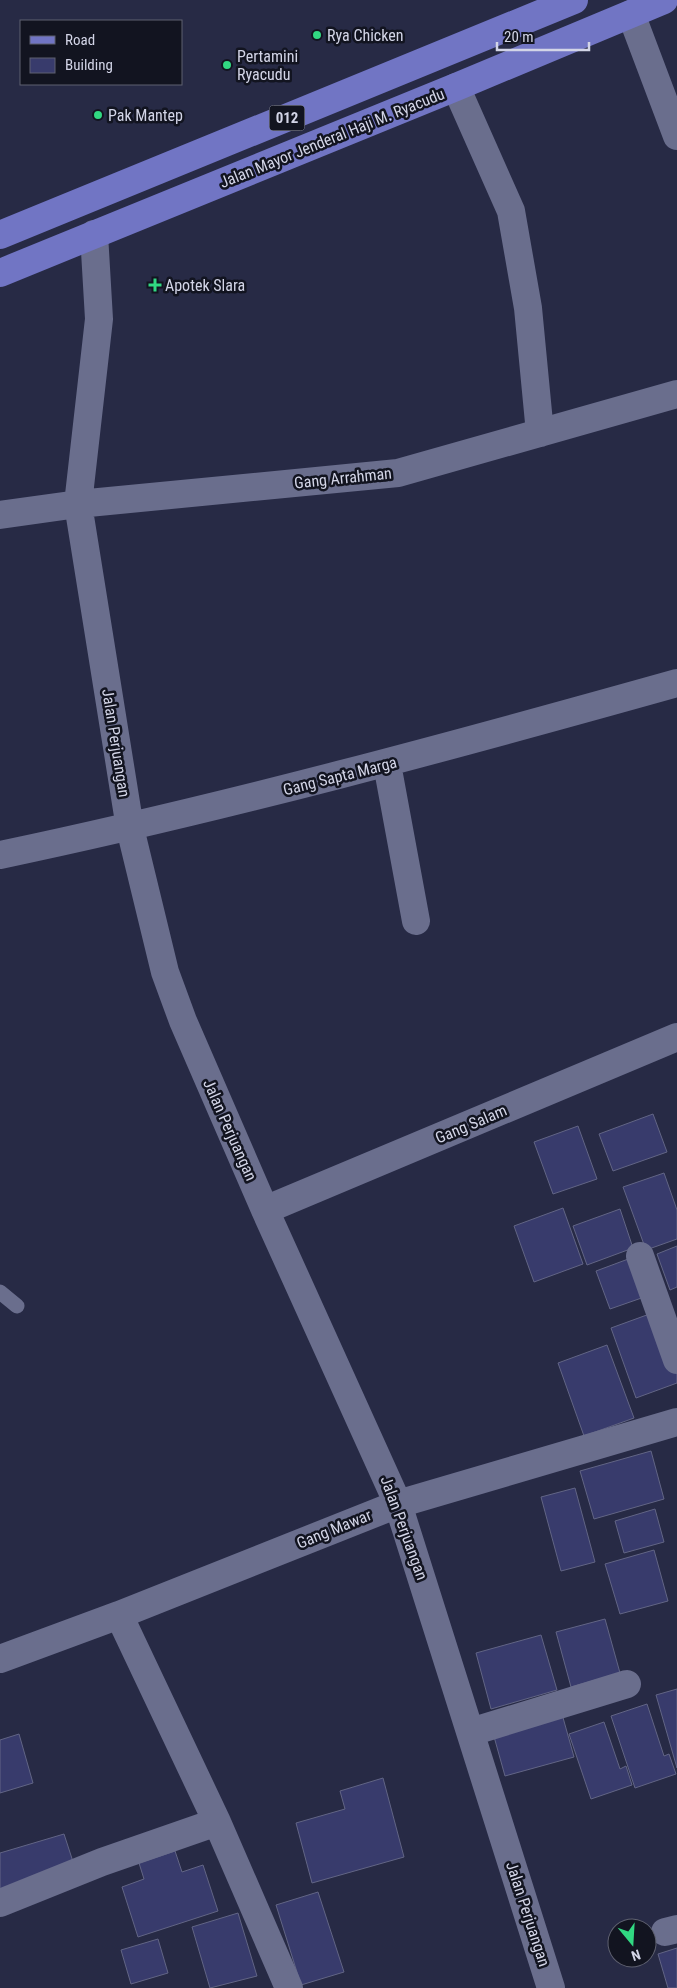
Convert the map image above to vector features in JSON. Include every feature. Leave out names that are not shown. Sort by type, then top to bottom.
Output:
[{"type":"main road","name":"012","points":[[0,235],[574,0]]},
{"type":"main road","name":"Jalan Mayor Jenderal Haji M. Ryacudu","points":[[0,273],[664,0]]},
{"type":"street","points":[[630,14],[677,136]]},
{"type":"street","points":[[456,87],[511,211],[528,308],[540,434]]},
{"type":"street","name":"Jalan Perjuangan","points":[[94,234],[99,319],[78,504],[130,828],[171,988],[182,1021],[265,1210],[398,1504],[552,1988]]},
{"type":"street","name":"Gang Arrahman","points":[[0,514],[78,504],[398,473],[677,394]]},
{"type":"street","name":"Gang Sapta Marga","points":[[0,855],[130,828],[387,764],[677,683]]},
{"type":"street","points":[[387,764],[416,920]]},
{"type":"street","name":"Gang Salam","points":[[265,1210],[677,1037]]},
{"type":"street","points":[[640,1256],[677,1360]]},
{"type":"street","name":"Gang Mawar","points":[[0,1659],[119,1615],[398,1504],[677,1422]]},
{"type":"street","points":[[119,1615],[217,1822],[289,1988]]},
{"type":"street","points":[[471,1732],[626,1684]]},
{"type":"street","points":[[0,1903],[102,1862],[217,1822]]},
{"type":"lane","points":[[0,1292],[17,1306]]},
{"type":"building","points":[[653,1114],[667,1152],[613,1171],[599,1134]]},
{"type":"building","points":[[578,1126],[597,1179],[553,1194],[534,1142]]},
{"type":"building","points":[[664,1173],[677,1210],[677,1239],[646,1250],[623,1187]]},
{"type":"building","points":[[563,1208],[583,1264],[534,1282],[514,1226]]},
{"type":"building","points":[[620,1209],[633,1248],[587,1265],[573,1226]]},
{"type":"building","points":[[677,1246],[677,1287],[670,1290],[657,1254]]},
{"type":"building","points":[[639,1255],[653,1294],[610,1309],[596,1271]]},
{"type":"building","points":[[655,1312],[677,1374],[677,1383],[636,1398],[611,1328]]},
{"type":"building","points":[[607,1345],[634,1418],[584,1436],[558,1363]]},
{"type":"building","points":[[651,1451],[664,1499],[594,1519],[580,1471]]},
{"type":"building","points":[[575,1488],[595,1562],[561,1571],[541,1497]]},
{"type":"building","points":[[655,1509],[664,1542],[624,1553],[615,1521]]},
{"type":"building","points":[[654,1550],[668,1601],[620,1614],[605,1564]]},
{"type":"building","points":[[605,1619],[620,1673],[571,1687],[556,1632]]},
{"type":"building","points":[[541,1635],[557,1690],[491,1709],[476,1653]]},
{"type":"building","points":[[677,1689],[677,1768],[656,1695]]},
{"type":"building","points":[[647,1704],[664,1756],[669,1754],[676,1774],[635,1788],[611,1716]]},
{"type":"building","points":[[562,1714],[574,1757],[505,1776],[493,1733]]},
{"type":"building","points":[[604,1722],[620,1769],[626,1766],[632,1785],[591,1799],[569,1734]]},
{"type":"building","points":[[19,1734],[33,1783],[0,1793],[0,1740]]},
{"type":"building","points":[[383,1778],[404,1857],[312,1883],[296,1823],[345,1809],[340,1791]]},
{"type":"building","points":[[64,1834],[76,1871],[0,1894],[0,1853]]},
{"type":"building","points":[[175,1851],[182,1872],[203,1865],[218,1911],[138,1937],[122,1887],[144,1879],[139,1863]]},
{"type":"building","points":[[318,1892],[344,1972],[301,1985],[276,1905]]},
{"type":"building","points":[[238,1913],[257,1976],[210,1988],[192,1927]]},
{"type":"building","points":[[158,1939],[168,1973],[131,1984],[121,1950]]},
{"type":"building","points":[[677,1948],[677,1988],[668,1988],[658,1954]]},
{"type":"place","name":"Rya Chicken","points":[[317,35]]},
{"type":"place","name":"Pertamini Ryacudu","points":[[227,65]]},
{"type":"place","name":"Pak Mantep","points":[[98,115]]},
{"type":"place","name":"Apotek Slara","points":[[155,285]]}]
